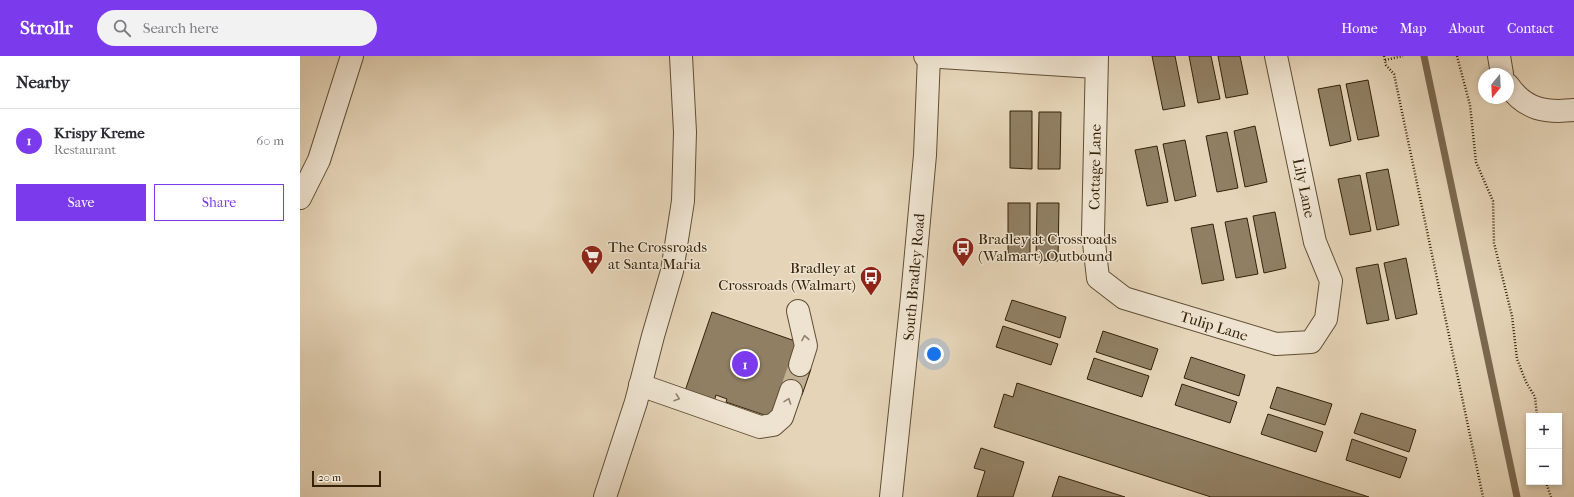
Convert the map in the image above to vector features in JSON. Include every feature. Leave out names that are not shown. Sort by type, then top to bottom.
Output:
[{"type":"street","points":[[300,198],[319,160],[352,56]]},
{"type":"street","points":[[605,497],[640,386],[672,271],[683,201],[685,132],[681,56]]},
{"type":"street","points":[[925,56],[1096,61]]},
{"type":"street","name":"South Bradley Road","points":[[891,497],[912,297],[924,163],[928,56]]},
{"type":"street","name":"Lily Lane","points":[[1276,56],[1315,242],[1330,280],[1326,319]]},
{"type":"street","points":[[1498,56],[1501,68]]},
{"type":"street","name":"Cottage Lane","points":[[1096,61],[1093,234],[1098,278]]},
{"type":"street","points":[[1514,93],[1516,96],[1540,110],[1574,110]]},
{"type":"street","name":"Tulip Lane","points":[[1098,278],[1124,298],[1276,344],[1311,342],[1326,319]]},
{"type":"street","points":[[798,311],[806,346],[800,365]]},
{"type":"street","points":[[640,386],[760,427],[772,425],[782,417],[791,391]]},
{"type":"path","points":[[1384,56],[1386,65],[1394,74],[1483,497]]},
{"type":"path","points":[[1385,60],[1403,56]]},
{"type":"path","points":[[1457,56],[1470,105],[1476,162],[1493,201],[1494,243],[1512,316],[1516,359],[1526,382],[1535,397],[1537,413]]},
{"type":"path","points":[[1547,485],[1551,497]]},
{"type":"building","points":[[1152,56],[1175,56],[1185,106],[1163,110]]},
{"type":"building","points":[[1189,56],[1211,56],[1220,99],[1198,103]]},
{"type":"building","points":[[1218,56],[1240,56],[1248,94],[1226,98]]},
{"type":"building","points":[[1368,80],[1379,136],[1358,140],[1346,84]]},
{"type":"building","points":[[1340,85],[1351,141],[1330,146],[1318,89]]},
{"type":"building","points":[[1010,111],[1032,111],[1032,169],[1010,168]]},
{"type":"building","points":[[1039,112],[1061,112],[1060,169],[1038,169]]},
{"type":"building","points":[[1255,126],[1267,182],[1245,187],[1234,131]]},
{"type":"building","points":[[1227,132],[1238,188],[1217,192],[1206,136]]},
{"type":"building","points":[[1185,140],[1196,196],[1175,201],[1163,144]]},
{"type":"building","points":[[1157,146],[1168,202],[1147,206],[1135,150]]},
{"type":"building","points":[[1388,169],[1399,225],[1377,230],[1366,173]]},
{"type":"building","points":[[1360,175],[1371,231],[1350,235],[1338,179]]},
{"type":"building","points":[[1008,203],[1030,203],[1030,260],[1008,260]]},
{"type":"building","points":[[1037,203],[1059,203],[1058,261],[1036,260]]},
{"type":"building","points":[[1275,212],[1286,268],[1264,273],[1253,216]]},
{"type":"building","points":[[1247,218],[1258,274],[1236,278],[1225,222]]},
{"type":"building","points":[[1213,224],[1224,280],[1202,284],[1191,228]]},
{"type":"building","points":[[1406,258],[1417,314],[1396,319],[1384,263]]},
{"type":"building","points":[[1378,264],[1389,320],[1367,324],[1356,268]]},
{"type":"building","points":[[1012,300],[1066,317],[1060,338],[1005,320]]},
{"type":"building","points":[[712,312],[798,342],[792,362],[811,369],[802,395],[783,389],[773,418],[726,402],[727,399],[716,395],[714,402],[685,391]]},
{"type":"building","points":[[1003,326],[1058,344],[1051,365],[996,347]]},
{"type":"building","points":[[1103,331],[1158,349],[1151,370],[1096,352]]},
{"type":"building","points":[[1191,357],[1245,375],[1239,396],[1184,378]]},
{"type":"building","points":[[1094,358],[1149,376],[1142,397],[1087,379]]},
{"type":"building","points":[[1017,383],[1369,497],[1211,497],[994,427],[1004,394],[1013,397]]},
{"type":"building","points":[[1182,384],[1237,402],[1230,423],[1175,405]]},
{"type":"building","points":[[1277,387],[1332,404],[1325,425],[1270,408]]},
{"type":"building","points":[[1361,413],[1416,430],[1409,452],[1354,433]]},
{"type":"building","points":[[1268,414],[1323,432],[1316,452],[1261,434]]},
{"type":"building","points":[[1352,439],[1407,458],[1400,478],[1346,460]]},
{"type":"building","points":[[981,448],[1024,462],[1013,497],[977,497],[985,471],[974,468]]},
{"type":"building","points":[[1059,476],[1125,497],[1052,497]]},
{"type":"waterway","points":[[1424,56],[1517,497]]},
{"type":"tunnel","points":[[791,391],[800,365]]},
{"type":"place","name":"Bradley at Crossroads (Walmart) Outbound","points":[[963,268]]},
{"type":"place","name":"The Crossroads at Santa Maria","points":[[592,276]]},
{"type":"place","name":"Bradley at Crossroads (Walmart)","points":[[871,296]]},
{"type":"place","name":"Krispy Kreme","points":[[745,364]]}]
